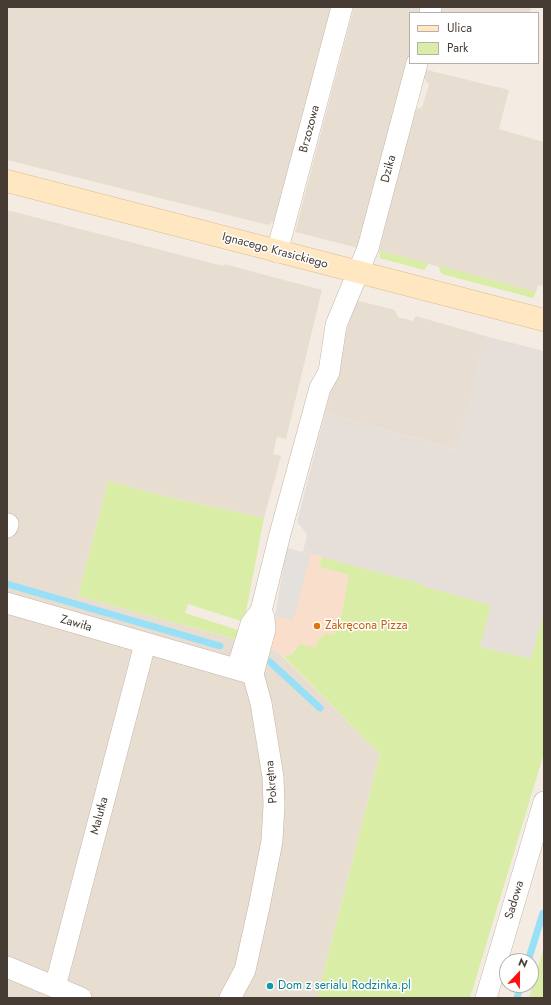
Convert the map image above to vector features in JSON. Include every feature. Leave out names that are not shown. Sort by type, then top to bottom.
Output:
[{"type":"street","name":"Brzozowa","points":[[277,252],[342,7]]},
{"type":"street","name":"Dzika","points":[[245,672],[251,624],[261,610],[320,388],[329,372],[336,325],[368,248],[417,64]]},
{"type":"street","name":"Ignacego Krasickiego","points":[[7,181],[544,320]]},
{"type":"street","name":"Zawiła","points":[[7,603],[146,644]]},
{"type":"street","points":[[146,644],[245,672]]},
{"type":"street","name":"Malutka","points":[[55,987],[146,644]]},
{"type":"street","name":"Pokrętna","points":[[230,998],[245,970],[260,907],[272,842],[274,812],[273,778],[261,703],[245,672]]},
{"type":"street","name":"Sadowa","points":[[486,998],[544,802]]},
{"type":"street","points":[[7,967],[81,998]]},
{"type":"shaded area","points":[[7,7],[335,7],[277,220],[268,225],[7,160]]},
{"type":"shaded area","points":[[354,7],[425,7],[424,12],[409,12],[410,64],[391,125],[389,126],[392,132],[358,248],[295,232]]},
{"type":"shaded area","points":[[439,7],[531,7],[530,12],[438,12]]},
{"type":"shaded area","points":[[423,69],[509,90],[499,129],[544,142],[544,286],[538,285],[536,292],[379,251],[413,111],[422,107],[429,85],[422,75]]},
{"type":"shaded area","points":[[7,210],[322,290],[286,439],[277,437],[273,454],[281,456],[264,518],[176,499],[108,481],[78,596],[277,651],[380,754],[317,998],[7,998]]},
{"type":"shaded area","points":[[355,300],[395,310],[398,317],[413,321],[416,316],[485,336],[457,450],[325,413]]},
{"type":"shaded area","points":[[485,336],[544,351],[544,619],[542,619],[531,659],[480,647],[490,605],[422,586],[422,584],[303,552],[307,534],[297,522],[325,413],[456,450]]},
{"type":"shaded area","points":[[287,548],[322,557],[319,567],[349,575],[341,617],[339,617],[334,635],[319,638],[316,648],[294,649],[290,655],[283,656],[277,651],[269,649]]},
{"type":"shaded area","points":[[287,548],[311,554],[293,620],[275,616]]},
{"type":"green space","points":[[379,251],[429,263],[424,270],[380,258]]},
{"type":"green space","points":[[439,266],[536,292],[533,298],[442,274]]},
{"type":"green space","points":[[108,481],[176,499],[264,518],[244,622],[188,604],[185,613],[241,631],[238,640],[78,596]]},
{"type":"green space","points":[[322,557],[422,584],[422,586],[491,605],[480,647],[531,659],[542,619],[544,619],[544,753],[470,998],[317,998],[380,754],[283,656],[290,655],[300,644],[316,648],[319,637],[323,638],[325,633],[334,635],[339,617],[341,617],[349,575],[319,567]]},
{"type":"green space","points":[[544,947],[544,998],[529,998],[530,993],[539,993],[539,964]]},
{"type":"waterway","points":[[7,584],[220,646]]},
{"type":"waterway","points":[[270,662],[320,708]]},
{"type":"waterway","points":[[530,953],[543,913]]},
{"type":"waterway","points":[[517,998],[519,993]]},
{"type":"place","name":"Zakręcona Pizza","points":[[317,626]]},
{"type":"place","name":"Dom z serialu Rodzinka.pl","points":[[270,986]]}]
